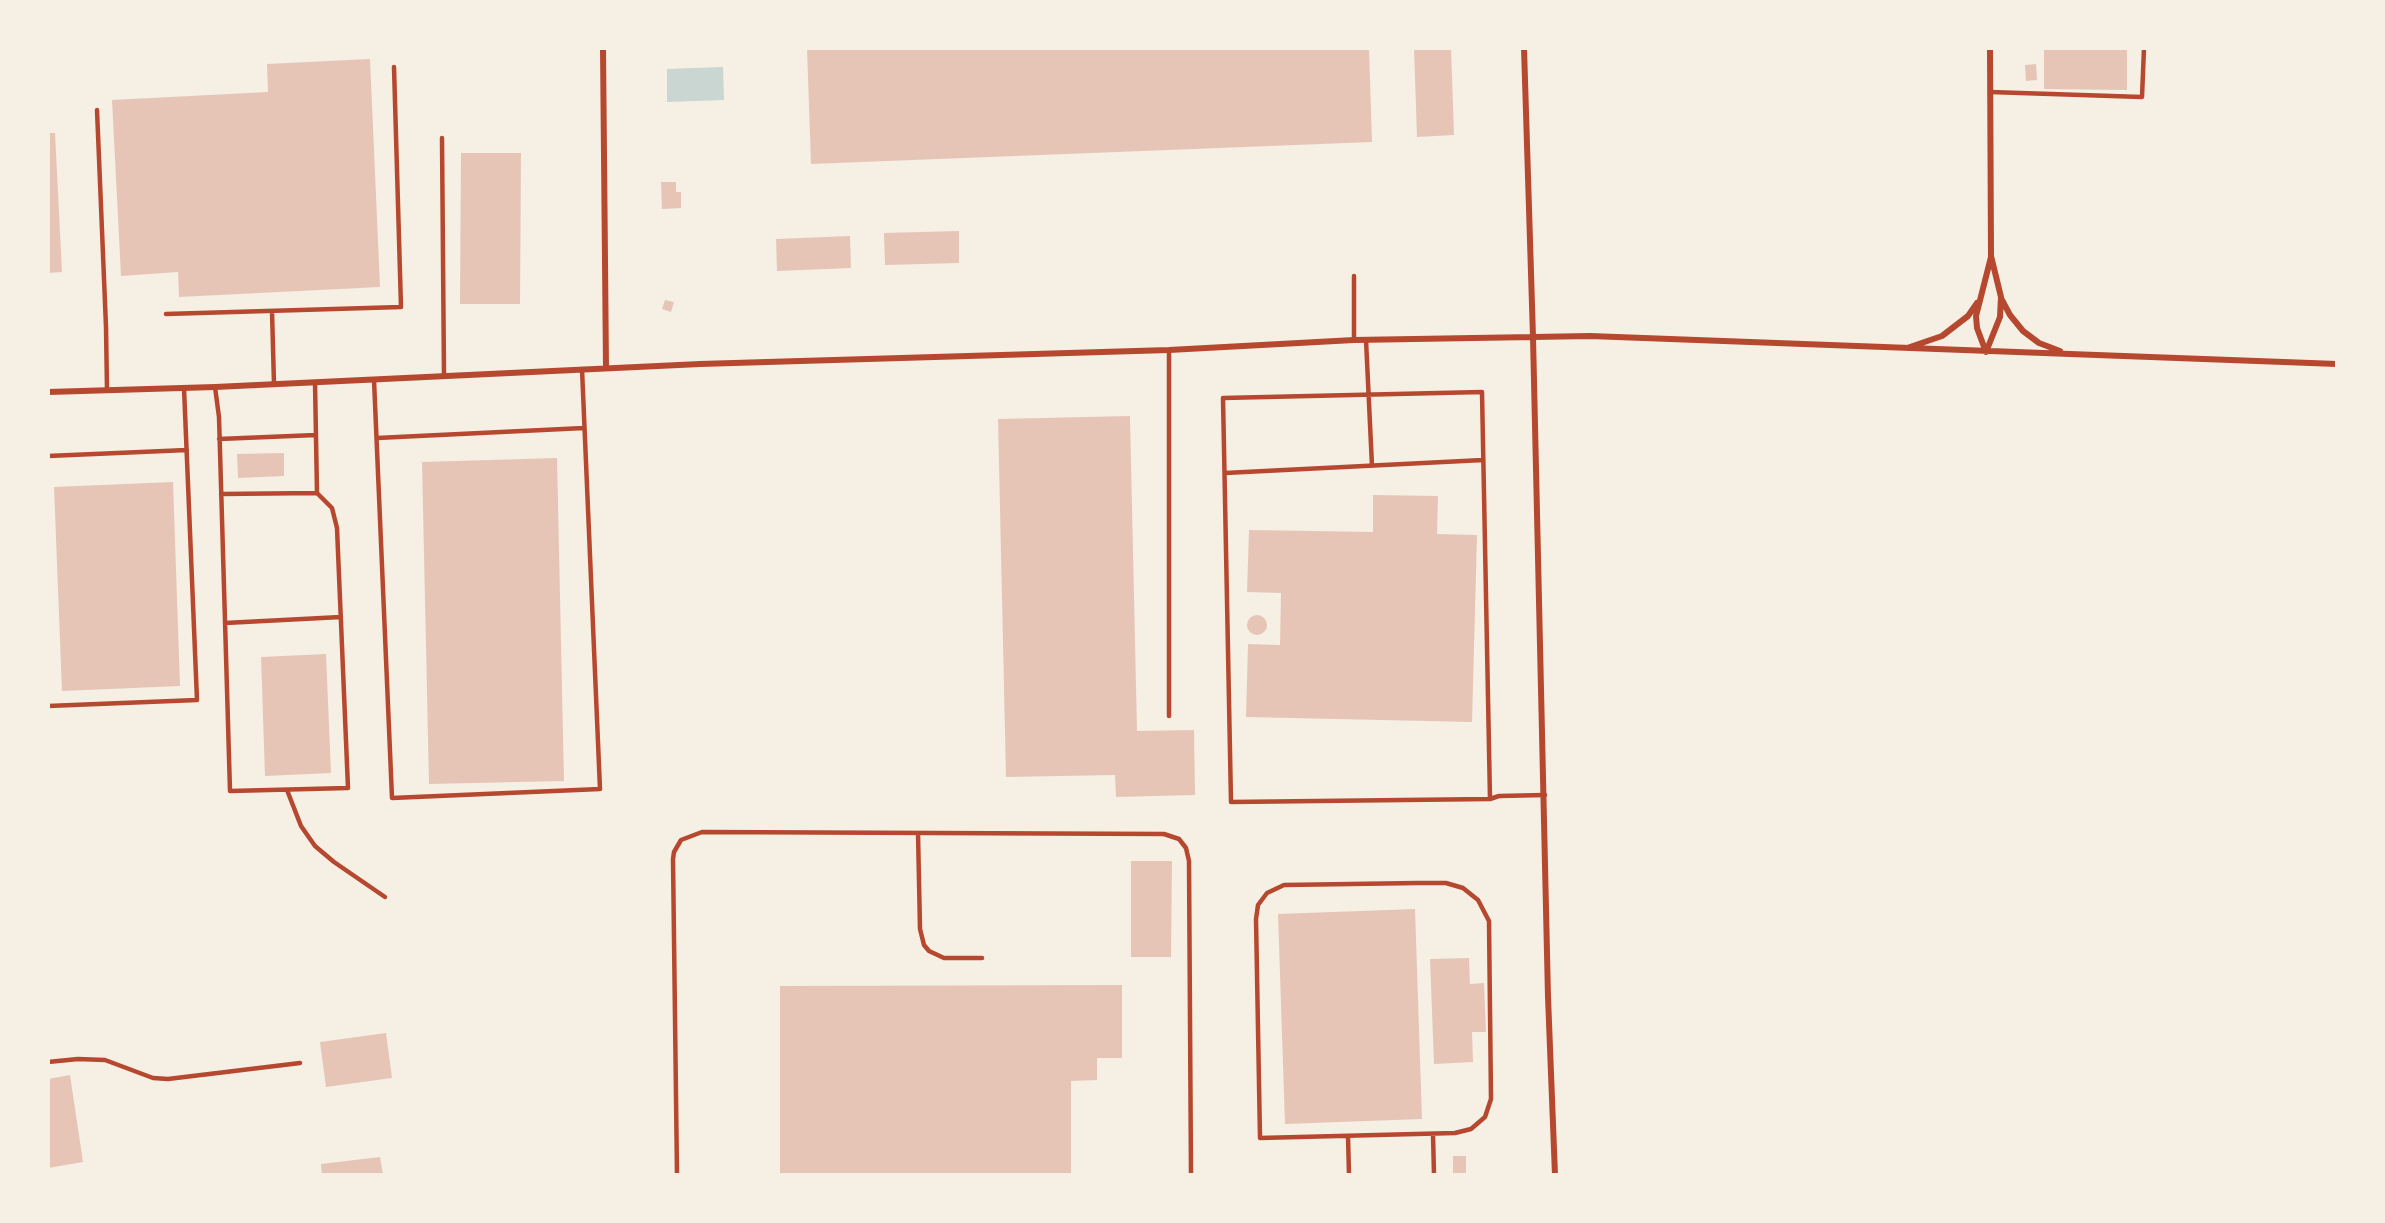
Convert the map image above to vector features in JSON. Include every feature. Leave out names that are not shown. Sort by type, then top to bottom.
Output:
[{"type":"street","points":[[603,48],[606,368]]},
{"type":"street","points":[[1524,48],[1545,795],[1548,997],[1556,1175]]},
{"type":"street","points":[[1990,48],[1991,256],[2001,297],[2010,315],[2031,337],[2059,350],[2079,353]]},
{"type":"street","points":[[1986,352],[1977,328],[1977,303],[1991,256]]},
{"type":"street","points":[[1986,352],[2000,317],[2001,297]]},
{"type":"street","points":[[1896,349],[1912,347],[1942,336],[1968,315],[1977,303]]},
{"type":"street","points":[[48,392],[215,387],[606,368],[1169,350],[1354,340],[1590,336],[2337,364]]},
{"type":"lane","points":[[1990,92],[2142,97],[2144,48]]},
{"type":"lane","points":[[166,314],[401,307],[394,68]]},
{"type":"lane","points":[[97,110],[106,390]]},
{"type":"lane","points":[[442,138],[444,376]]},
{"type":"lane","points":[[1354,276],[1354,340]]},
{"type":"lane","points":[[272,311],[274,384]]},
{"type":"lane","points":[[1366,340],[1372,466]]},
{"type":"lane","points":[[1169,350],[1169,716]]},
{"type":"lane","points":[[374,380],[392,798],[600,789],[582,369]]},
{"type":"lane","points":[[215,387],[219,439],[230,791],[348,788],[336,518],[332,508],[317,493],[315,382]]},
{"type":"lane","points":[[48,706],[197,700],[184,388]]},
{"type":"lane","points":[[1490,799],[1482,392],[1223,399],[1231,802],[1490,799],[1499,796],[1545,795]]},
{"type":"lane","points":[[376,438],[584,428]]},
{"type":"lane","points":[[219,439],[316,435]]},
{"type":"lane","points":[[48,456],[187,450]]},
{"type":"lane","points":[[1225,473],[1483,460]]},
{"type":"lane","points":[[221,494],[317,493]]},
{"type":"lane","points":[[225,623],[341,616]]},
{"type":"lane","points":[[287,790],[301,826],[315,846],[385,897]]},
{"type":"lane","points":[[677,1175],[673,859],[676,846],[687,837],[702,832],[1164,834],[1184,843],[1189,861],[1191,1175]]},
{"type":"lane","points":[[918,833],[920,929],[924,945],[929,951],[944,958],[982,958]]},
{"type":"lane","points":[[1446,883],[1473,894],[1482,906],[1490,928],[1490,1104],[1485,1117],[1471,1130],[1433,1134],[1260,1138],[1256,910],[1268,893],[1278,886],[1446,883]]},
{"type":"lane","points":[[48,1062],[78,1059],[105,1060],[153,1078],[168,1079],[300,1063]]},
{"type":"lane","points":[[1433,1134],[1434,1175]]},
{"type":"lane","points":[[1348,1136],[1349,1175]]},
{"type":"shaded area","points":[[723,67],[724,100],[667,102],[667,69]]},
{"type":"building","points":[[807,48],[1369,48],[1372,142],[811,164]]},
{"type":"building","points":[[1414,48],[1451,48],[1454,135],[1417,137]]},
{"type":"building","points":[[2044,49],[2127,49],[2127,90],[2044,89]]},
{"type":"building","points":[[370,59],[380,287],[179,297],[178,272],[121,276],[112,100],[268,92],[267,64]]},
{"type":"building","points":[[2036,64],[2037,80],[2026,81],[2025,65]]},
{"type":"building","points":[[48,133],[55,133],[62,272],[48,273]]},
{"type":"building","points":[[461,153],[521,153],[520,304],[460,304]]},
{"type":"building","points":[[661,182],[676,182],[676,192],[681,192],[681,208],[662,209]]},
{"type":"building","points":[[959,231],[959,263],[885,265],[884,233]]},
{"type":"building","points":[[850,236],[851,268],[777,271],[776,239]]},
{"type":"building","points":[[665,300],[674,302],[671,312],[662,309]]},
{"type":"building","points":[[1130,416],[1137,731],[1194,730],[1195,795],[1116,797],[1115,775],[1006,777],[998,419]]},
{"type":"building","points":[[284,453],[284,476],[238,478],[237,454]]},
{"type":"building","points":[[557,458],[564,781],[429,784],[422,462]]},
{"type":"building","points":[[173,482],[180,686],[62,691],[54,487]]},
{"type":"building","points":[[1373,495],[1438,496],[1437,534],[1477,535],[1472,722],[1246,717],[1248,644],[1280,645],[1281,593],[1247,592],[1249,530],[1373,532]]},
{"type":"building","points":[[1257,615],[1264,618],[1267,625],[1264,632],[1257,635],[1250,632],[1247,625],[1250,618]]},
{"type":"building","points":[[326,654],[331,773],[265,776],[261,657]]},
{"type":"building","points":[[1131,861],[1172,861],[1171,957],[1131,957]]},
{"type":"building","points":[[1415,909],[1422,1119],[1285,1124],[1278,914]]},
{"type":"building","points":[[1469,958],[1470,984],[1484,983],[1486,1032],[1472,1032],[1473,1062],[1434,1064],[1430,959]]},
{"type":"building","points":[[1122,985],[1122,1058],[1097,1058],[1097,1080],[1071,1081],[1071,1175],[780,1175],[780,986]]},
{"type":"building","points":[[386,1033],[392,1078],[326,1087],[320,1042]]},
{"type":"building","points":[[70,1075],[83,1162],[48,1168],[48,1079]]},
{"type":"building","points":[[1453,1156],[1466,1156],[1466,1175],[1453,1175]]},
{"type":"building","points":[[380,1157],[383,1175],[322,1175],[321,1164]]}]
